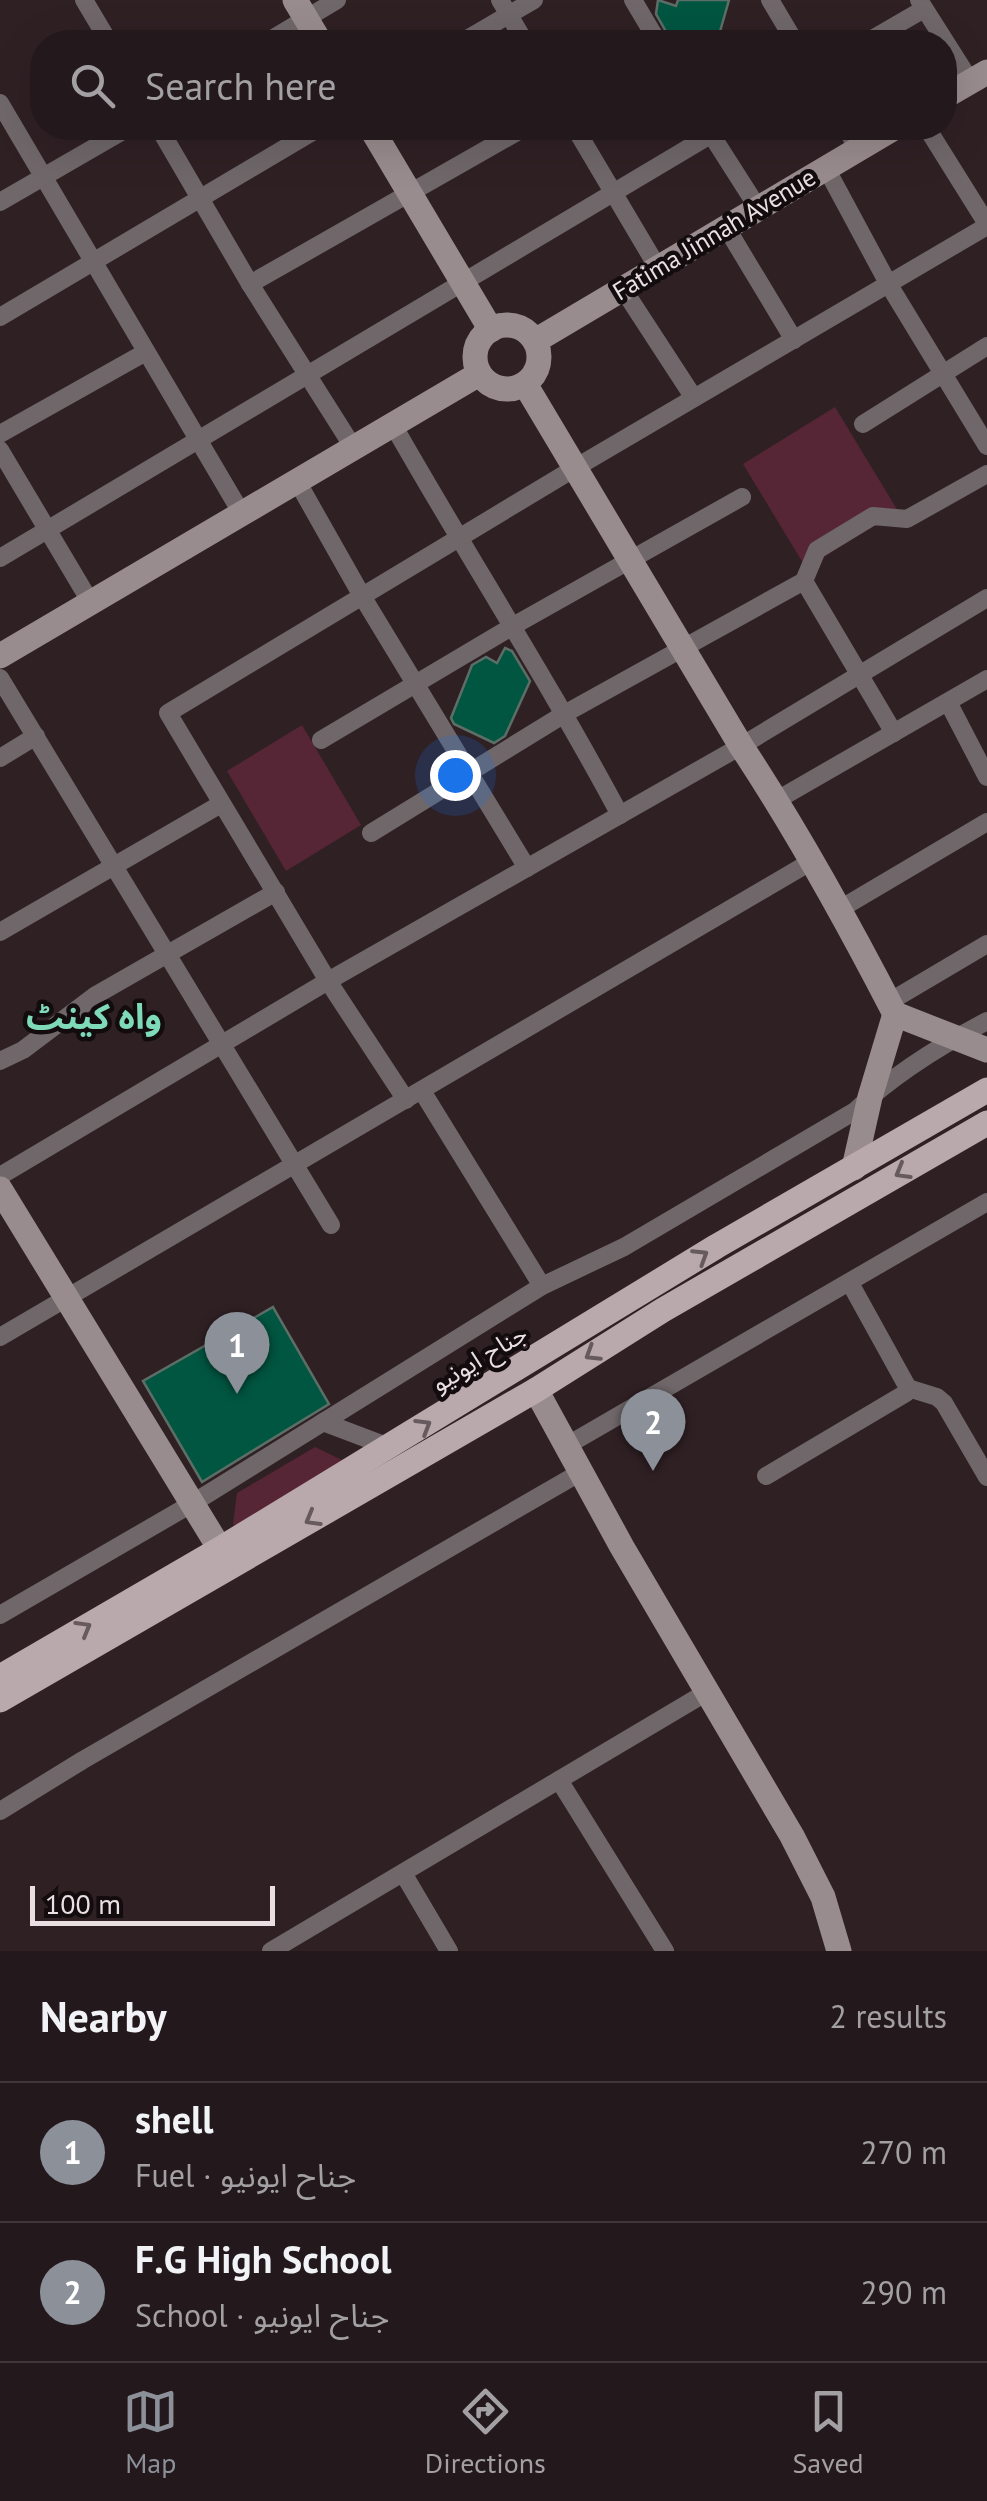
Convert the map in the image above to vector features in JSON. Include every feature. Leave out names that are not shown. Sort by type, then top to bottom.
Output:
[{"type":"main road","name":"جناح ایونیو","points":[[0,1676],[220,1549],[717,1246],[987,1090]]},
{"type":"main road","points":[[0,1700],[987,1123]]},
{"type":"street","points":[[84,0],[102,30]]},
{"type":"street","points":[[279,30],[300,9],[337,0]]},
{"type":"street","points":[[477,30],[504,8],[534,0]]},
{"type":"street","points":[[632,0],[651,30]]},
{"type":"street","points":[[770,0],[789,30]]},
{"type":"street","points":[[884,30],[922,4],[942,30]]},
{"type":"street","points":[[504,8],[518,30]]},
{"type":"street","points":[[957,49],[979,77],[957,90]]},
{"type":"street","points":[[0,103],[242,514]]},
{"type":"street","points":[[0,202],[108,140]]},
{"type":"street","points":[[166,140],[250,284],[353,447]]},
{"type":"street","points":[[0,317],[300,140]]},
{"type":"street","points":[[378,140],[491,330]]},
{"type":"street","points":[[250,284],[502,140]]},
{"type":"street","points":[[583,140],[658,268]]},
{"type":"street","points":[[0,558],[698,140]]},
{"type":"street","points":[[720,140],[758,208]]},
{"type":"street","name":"Fatima Jinnah Avenue","points":[[535,341],[826,168],[850,140]]},
{"type":"street","points":[[542,1286],[414,1095],[328,981],[168,714],[987,225],[934,140]]},
{"type":"street","points":[[826,168],[889,285],[987,446]]},
{"type":"street","points":[[726,227],[794,340]]},
{"type":"street","points":[[623,288],[694,398]]},
{"type":"street","points":[[510,325],[535,341],[539,356],[536,372],[524,384],[500,388],[480,374],[475,354],[483,336],[491,330],[510,325]]},
{"type":"street","points":[[862,424],[987,346]]},
{"type":"street","points":[[0,434],[146,352]]},
{"type":"street","points":[[0,656],[480,374]]},
{"type":"street","points":[[524,384],[777,800],[892,1008],[987,1050]]},
{"type":"street","points":[[392,424],[457,539],[566,712],[620,815]]},
{"type":"street","points":[[0,450],[91,604]]},
{"type":"street","points":[[371,833],[566,712],[804,581],[818,550],[874,516],[907,518],[987,474]]},
{"type":"street","points":[[297,481],[362,596],[528,868]]},
{"type":"street","points":[[321,740],[512,626],[742,497]]},
{"type":"street","points":[[804,581],[894,733]]},
{"type":"street","points":[[0,1176],[328,981],[741,746],[987,598]]},
{"type":"street","points":[[0,678],[331,1225]]},
{"type":"street","points":[[777,800],[987,680]]},
{"type":"street","points":[[948,702],[987,777]]},
{"type":"street","points":[[0,758],[36,736]]},
{"type":"street","points":[[0,932],[221,804]]},
{"type":"street","points":[[840,909],[987,822]]},
{"type":"street","points":[[0,1337],[812,860]]},
{"type":"street","points":[[0,1061],[23,1050],[96,996],[276,892]]},
{"type":"street","points":[[854,1168],[892,1008],[987,944]]},
{"type":"street","points":[[0,1615],[192,1503],[542,1286],[624,1247],[856,1111],[956,1037],[987,1021]]},
{"type":"street","points":[[0,1189],[220,1549]]},
{"type":"street","points":[[566,1446],[987,1202]]},
{"type":"street","points":[[850,1282],[908,1388],[938,1396],[987,1478]]},
{"type":"street","points":[[766,1476],[906,1394],[908,1388]]},
{"type":"street","points":[[536,1390],[815,1882],[839,1951]]},
{"type":"street","points":[[323,1422],[390,1447]]},
{"type":"street","points":[[0,1812],[581,1472]]},
{"type":"street","points":[[271,1951],[707,1692]]},
{"type":"street","points":[[559,1780],[665,1951]]},
{"type":"street","points":[[403,1873],[449,1951]]},
{"type":"shaded area","points":[[835,407],[898,511],[806,568],[743,464]]},
{"type":"shaded area","points":[[302,725],[361,825],[286,871],[227,771]]},
{"type":"shaded area","points":[[315,1447],[342,1460],[346,1466],[241,1527],[233,1524],[237,1493]]},
{"type":"building","points":[[658,0],[676,6],[678,0],[729,0],[720,30],[665,30],[656,14]]},
{"type":"building","points":[[505,648],[512,651],[530,681],[505,736],[494,743],[454,724],[451,718],[472,665],[486,657],[497,663]]},
{"type":"building","points":[[273,1307],[329,1404],[202,1482],[143,1381]]},
{"type":"place","name":"shell","points":[[237,1394]]},
{"type":"place","name":"F.G High School","points":[[653,1471]]},
{"type":"district","name":"واہ کینٹ","points":[[94,1017]]}]
